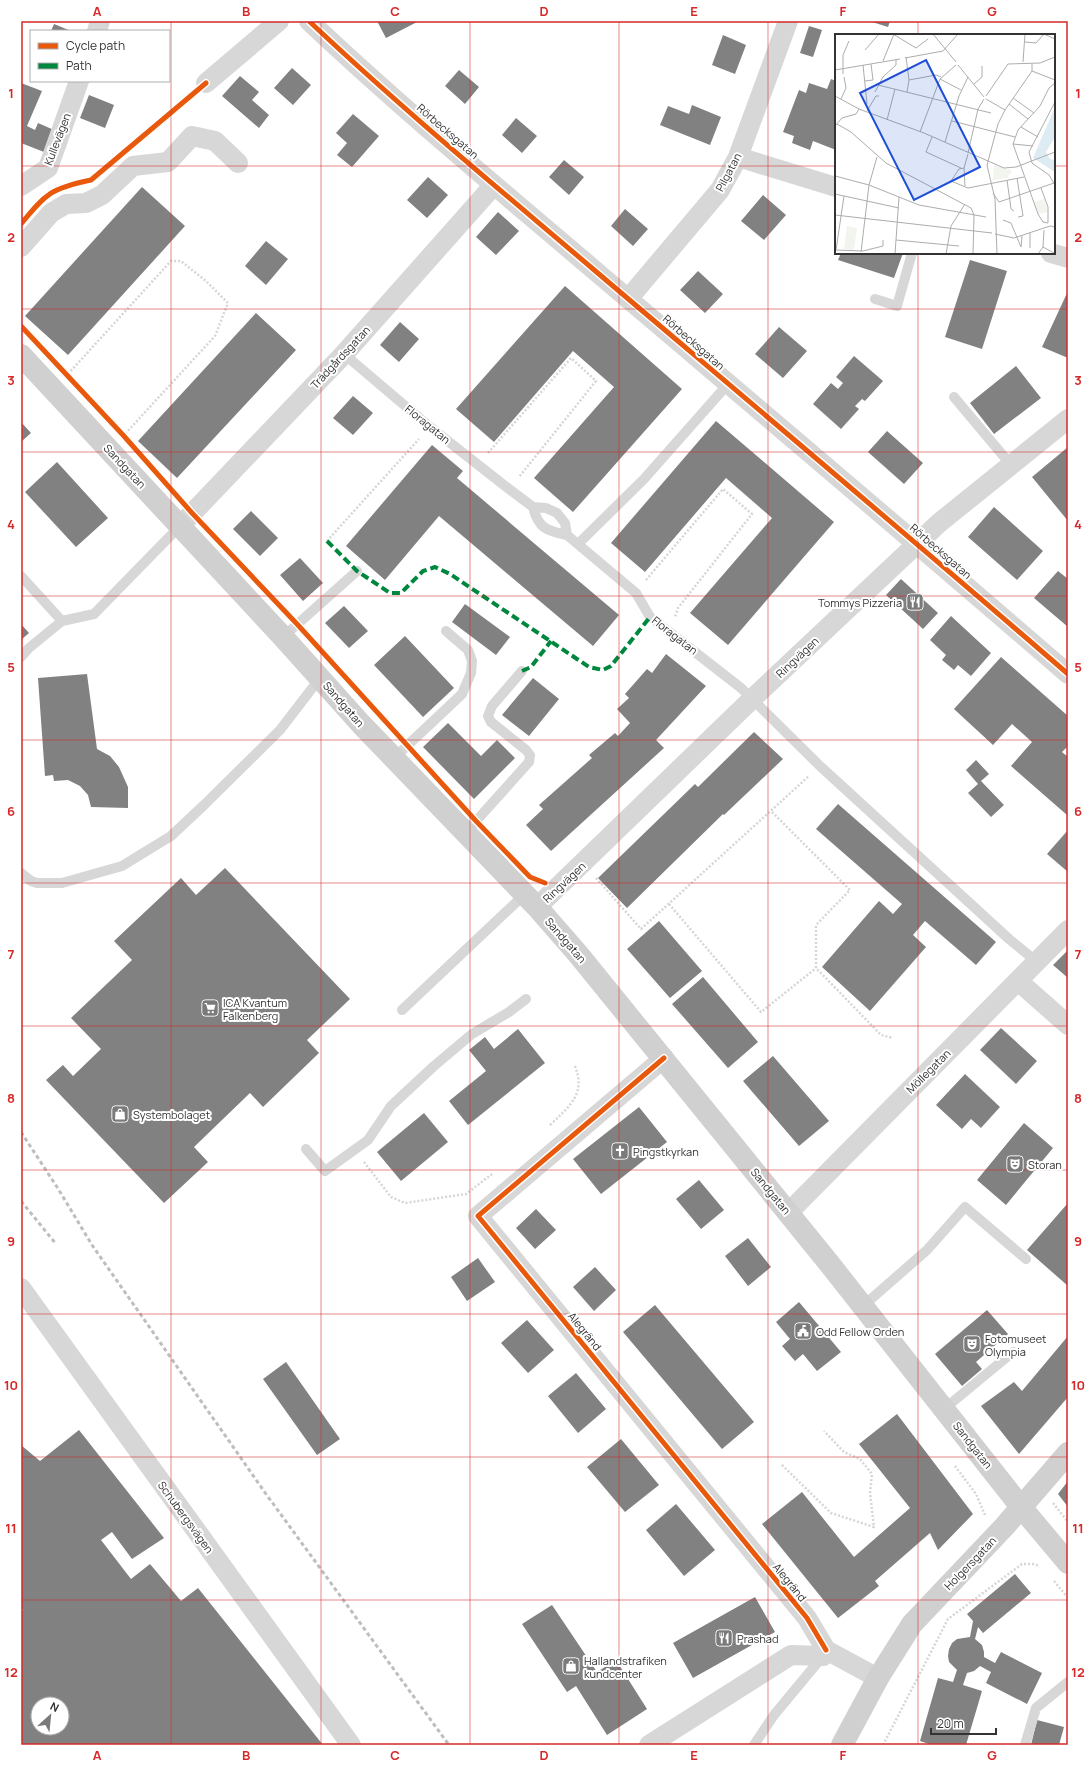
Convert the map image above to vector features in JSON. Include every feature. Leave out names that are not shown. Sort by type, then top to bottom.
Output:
[{"type":"main road","name":"Sandgatan","points":[[21,355],[283,637],[393,758],[531,901],[578,954],[664,1058],[863,1306],[1021,1507],[1068,1563]]},
{"type":"main road","name":"Holgersgatan","points":[[842,1745],[878,1678],[912,1624],[1004,1528],[1068,1453]]},
{"type":"street","points":[[206,83],[278,21]]},
{"type":"street","name":"Rörbecksgatan","points":[[309,21],[341,51],[494,185],[917,543],[1068,674]]},
{"type":"street","name":"Pilgatan","points":[[628,298],[720,190],[738,157],[788,21]]},
{"type":"street","name":"Kullevägen","points":[[21,186],[48,168],[79,82]]},
{"type":"street","points":[[21,247],[51,213],[66,204],[86,203],[102,195],[133,166],[168,162],[192,136],[214,141],[238,163]]},
{"type":"street","points":[[738,157],[835,187]]},
{"type":"street","name":"Trädgårdsgatan","points":[[180,526],[344,354],[494,185]]},
{"type":"street","points":[[1054,254],[1068,258]]},
{"type":"street","name":"Ringvägen","points":[[531,901],[584,864],[752,699],[939,523],[1068,419]]},
{"type":"street","name":"Möllegatan","points":[[788,1213],[1068,930]]},
{"type":"street","points":[[1018,981],[1068,1025]]},
{"type":"street","name":"Alegränd","points":[[664,1058],[478,1216],[807,1618],[825,1653]]},
{"type":"street","name":"Schubergsvägen","points":[[21,1288],[351,1745]]},
{"type":"street","points":[[648,1745],[791,1655],[825,1653],[878,1678]]},
{"type":"lane","points":[[875,300],[897,306],[912,254]]},
{"type":"lane","name":"Floragatan","points":[[344,354],[430,427],[533,507],[546,508],[557,513],[565,523],[567,535]]},
{"type":"lane","points":[[578,544],[644,479],[728,384]]},
{"type":"lane","points":[[954,397],[1011,465]]},
{"type":"lane","name":"Floragatan","points":[[533,507],[536,518],[542,527],[553,532],[567,535],[636,592],[650,616],[741,688],[820,766],[1004,934],[1037,962]]},
{"type":"lane","points":[[21,656],[62,622],[94,614],[180,526]]},
{"type":"lane","points":[[283,637],[357,570]]},
{"type":"lane","points":[[21,576],[62,622]]},
{"type":"lane","points":[[393,758],[462,694],[470,673],[472,661],[468,650],[446,631]]},
{"type":"lane","points":[[464,832],[530,762],[530,755],[526,750],[491,722],[488,716],[492,706],[522,671]]},
{"type":"lane","points":[[21,873],[31,881],[38,883],[62,883],[122,866],[171,836],[280,730],[320,678]]},
{"type":"lane","points":[[402,1010],[531,901]]},
{"type":"lane","points":[[306,1149],[325,1171],[368,1140],[391,1106],[434,1066],[472,1034],[509,1012],[526,999]]},
{"type":"lane","points":[[863,1306],[927,1250],[965,1207],[1026,1259]]},
{"type":"lane","points":[[944,1408],[1013,1352]]},
{"type":"lane","points":[[754,1745],[774,1715],[825,1653]]},
{"type":"lane","points":[[1025,1745],[1036,1708],[1068,1682]]},
{"type":"path","points":[[66,376],[171,260],[181,261],[206,280],[228,303],[215,336],[123,435]]},
{"type":"path","points":[[479,464],[571,358],[596,380],[509,489]]},
{"type":"path","points":[[327,541],[430,427]]},
{"type":"path","points":[[636,592],[723,489],[752,514],[678,608],[670,631]]},
{"type":"path","points":[[584,864],[641,929],[772,812],[820,766]]},
{"type":"path","points":[[772,812],[850,890],[816,925],[816,968],[881,1035],[893,1038]]},
{"type":"path","points":[[669,904],[761,1012],[816,968]]},
{"type":"path","points":[[547,1128],[575,1098],[580,1083],[574,1064]]},
{"type":"path","points":[[368,1140],[364,1164],[391,1197],[405,1204],[466,1194],[495,1172]]},
{"type":"path","points":[[782,1465],[831,1513],[874,1527],[870,1492],[872,1474],[860,1459],[844,1452],[824,1431]]},
{"type":"path","points":[[955,1466],[976,1494],[985,1513],[985,1518]]},
{"type":"path","points":[[1049,1498],[1068,1522]]},
{"type":"path","points":[[883,1745],[948,1619],[1022,1564],[1033,1564]]},
{"type":"building","points":[[377,21],[419,21],[386,38]]},
{"type":"building","points":[[869,21],[890,21],[888,27]]},
{"type":"building","points":[[54,24],[69,30],[51,30]]},
{"type":"building","points":[[809,26],[822,30],[813,57],[800,53]]},
{"type":"building","points":[[723,35],[746,45],[735,74],[712,65]]},
{"type":"building","points":[[292,68],[311,85],[293,105],[274,88]]},
{"type":"building","points":[[459,70],[479,87],[465,104],[445,86]]},
{"type":"building","points":[[240,76],[259,92],[252,100],[269,115],[259,128],[222,96]]},
{"type":"building","points":[[831,79],[835,81],[835,150],[813,141],[810,150],[792,143],[794,136],[783,132],[799,90],[806,93],[809,83],[827,89]]},
{"type":"building","points":[[21,83],[42,91],[27,126],[35,130],[38,123],[54,130],[44,152],[21,143]]},
{"type":"building","points":[[89,95],[114,105],[105,128],[80,118]]},
{"type":"building","points":[[692,105],[721,117],[710,145],[660,125],[668,106],[689,114]]},
{"type":"building","points":[[353,114],[379,136],[352,167],[337,155],[347,143],[336,133]]},
{"type":"building","points":[[516,118],[537,136],[522,153],[502,135]]},
{"type":"building","points":[[564,160],[584,177],[569,195],[549,177]]},
{"type":"building","points":[[428,177],[448,195],[427,218],[407,200]]},
{"type":"building","points":[[142,187],[185,226],[68,355],[25,316]]},
{"type":"building","points":[[763,195],[786,215],[764,240],[741,221]]},
{"type":"building","points":[[625,209],[648,229],[633,246],[611,226]]},
{"type":"building","points":[[498,212],[519,231],[496,255],[476,237]]},
{"type":"building","points":[[266,241],[288,259],[266,285],[245,266]]},
{"type":"building","points":[[841,254],[903,254],[894,278],[838,260]]},
{"type":"building","points":[[970,260],[1007,271],[982,349],[945,337]]},
{"type":"building","points":[[698,271],[723,294],[705,313],[680,290]]},
{"type":"building","points":[[565,286],[682,389],[573,512],[534,478],[614,387],[573,351],[494,442],[456,409]]},
{"type":"building","points":[[1068,291],[1068,358],[1042,347]]},
{"type":"building","points":[[256,313],[296,350],[177,478],[138,441]]},
{"type":"building","points":[[400,322],[419,339],[399,362],[380,345]]},
{"type":"building","points":[[779,327],[807,351],[783,378],[755,354]]},
{"type":"building","points":[[854,356],[883,381],[865,401],[862,399],[855,406],[859,409],[841,429],[813,404],[831,383],[838,389],[843,383],[836,377]]},
{"type":"building","points":[[1016,366],[1041,398],[994,434],[970,403]]},
{"type":"building","points":[[353,396],[373,413],[353,435],[333,418]]},
{"type":"building","points":[[716,421],[834,522],[728,645],[690,613],[772,518],[726,478],[645,572],[611,543]]},
{"type":"building","points":[[21,422],[31,433],[21,442]]},
{"type":"building","points":[[887,431],[923,463],[904,484],[868,452]]},
{"type":"building","points":[[432,445],[463,471],[457,478],[619,615],[593,646],[439,516],[385,580],[346,546]]},
{"type":"building","points":[[1068,447],[1068,521],[1032,477]]},
{"type":"building","points":[[57,462],[108,518],[76,547],[25,492]]},
{"type":"building","points":[[994,507],[1043,551],[1017,580],[968,537]]},
{"type":"building","points":[[251,511],[278,538],[260,556],[233,529]]},
{"type":"building","points":[[300,558],[323,583],[303,601],[280,575]]},
{"type":"building","points":[[1058,571],[1068,579],[1068,627],[1034,598]]},
{"type":"building","points":[[901,579],[938,613],[923,629],[886,595]]},
{"type":"building","points":[[465,604],[510,637],[496,655],[452,622]]},
{"type":"building","points":[[344,606],[368,631],[349,648],[325,623]]},
{"type":"building","points":[[951,616],[991,653],[971,676],[958,665],[954,670],[942,660],[946,655],[930,640]]},
{"type":"building","points":[[21,624],[29,633],[21,640]]},
{"type":"building","points":[[405,636],[454,688],[423,717],[374,665]]},
{"type":"building","points":[[666,654],[706,686],[656,740],[664,748],[551,851],[526,825],[543,809],[539,805],[592,758],[589,755],[615,733],[618,736],[630,723],[617,709],[629,698],[625,694],[647,669],[652,673]]},
{"type":"building","points":[[1001,657],[1068,716],[1068,746],[1062,752],[1068,757],[1067,815],[1011,766],[1032,742],[1012,724],[993,745],[954,709]]},
{"type":"building","points":[[87,674],[97,749],[110,756],[119,767],[128,787],[128,808],[91,807],[88,795],[80,786],[68,780],[54,781],[53,775],[45,776],[38,678]]},
{"type":"building","points":[[533,678],[559,699],[529,736],[502,715]]},
{"type":"building","points":[[448,723],[481,756],[497,740],[515,758],[474,799],[423,747]]},
{"type":"building","points":[[754,732],[783,759],[724,815],[723,814],[627,908],[598,878],[695,784],[698,787]]},
{"type":"building","points":[[976,760],[989,774],[981,781],[1004,805],[991,817],[968,793],[978,784],[966,770]]},
{"type":"building","points":[[838,804],[996,942],[976,965],[925,921],[913,935],[926,947],[870,1011],[822,967],[879,901],[893,914],[902,904],[816,829]]},
{"type":"building","points":[[1068,830],[1068,872],[1047,854]]},
{"type":"building","name":"ICA Kvantum Falkenberg","points":[[225,868],[350,999],[307,1040],[319,1053],[263,1107],[250,1093],[194,1147],[208,1162],[164,1203],[46,1080],[63,1065],[73,1076],[101,1049],[71,1018],[132,960],[114,941],[181,878],[196,895]]},
{"type":"building","points":[[659,921],[702,971],[670,998],[627,949]]},
{"type":"building","points":[[1068,950],[1068,978],[1053,965]]},
{"type":"building","points":[[703,977],[758,1042],[728,1068],[672,1004]]},
{"type":"building","points":[[1001,1028],[1037,1061],[1016,1084],[980,1050]]},
{"type":"building","points":[[518,1029],[545,1063],[468,1125],[449,1101],[486,1071],[469,1050],[485,1037],[494,1049]]},
{"type":"building","points":[[773,1056],[829,1121],[799,1146],[743,1081]]},
{"type":"building","points":[[965,1074],[1000,1107],[981,1128],[971,1119],[962,1129],[936,1105]]},
{"type":"building","name":"Pingstkyrkan","points":[[639,1107],[667,1142],[601,1194],[573,1159]]},
{"type":"building","points":[[424,1113],[448,1142],[401,1181],[377,1152]]},
{"type":"building","name":"Storan","points":[[1024,1123],[1053,1148],[1006,1205],[977,1180]]},
{"type":"building","points":[[699,1180],[724,1210],[701,1229],[676,1199]]},
{"type":"building","points":[[1068,1203],[1068,1286],[1027,1250]]},
{"type":"building","points":[[536,1209],[556,1230],[535,1249],[516,1228]]},
{"type":"building","points":[[748,1238],[771,1267],[748,1286],[725,1256]]},
{"type":"building","points":[[478,1258],[495,1282],[467,1301],[451,1277]]},
{"type":"building","points":[[595,1267],[616,1290],[594,1311],[573,1287]]},
{"type":"building","name":"Odd Fellow Orden","points":[[799,1302],[841,1352],[817,1371],[803,1354],[795,1361],[782,1346],[790,1339],[776,1322]]},
{"type":"building","points":[[655,1305],[754,1422],[722,1449],[623,1332]]},
{"type":"building","name":"Fotomuseet Olympia","points":[[987,1310],[1008,1334],[976,1362],[982,1369],[962,1386],[935,1354]]},
{"type":"building","points":[[527,1320],[554,1350],[528,1373],[501,1343]]},
{"type":"building","points":[[1068,1336],[1068,1397],[1019,1454],[981,1406],[1014,1382],[1022,1391]]},
{"type":"building","points":[[286,1362],[340,1439],[317,1455],[263,1379]]},
{"type":"building","points":[[576,1373],[606,1409],[578,1433],[548,1396]]},
{"type":"building","points":[[897,1414],[973,1514],[938,1550],[930,1533],[875,1581],[879,1586],[838,1618],[762,1524],[802,1492],[854,1557],[910,1508],[859,1444]]},
{"type":"building","points":[[79,1430],[164,1538],[132,1559],[112,1532],[101,1540],[131,1579],[150,1564],[181,1601],[198,1588],[323,1745],[21,1745],[21,1612],[23,1610],[21,1607],[21,1445],[40,1461]]},
{"type":"building","points":[[621,1439],[659,1485],[625,1512],[587,1467]]},
{"type":"building","points":[[1068,1481],[1068,1507],[1058,1494]]},
{"type":"building","points":[[676,1504],[715,1550],[684,1576],[646,1530]]},
{"type":"building","points":[[1015,1574],[1031,1593],[983,1633],[978,1627],[975,1639],[982,1645],[984,1657],[995,1663],[1001,1652],[1042,1673],[1027,1704],[986,1683],[991,1672],[980,1666],[974,1671],[967,1673],[963,1685],[982,1691],[966,1745],[932,1745],[920,1741],[938,1678],[953,1682],[957,1670],[949,1662],[949,1649],[952,1643],[957,1639],[970,1637],[973,1621],[967,1614]]},
{"type":"building","name":"Prashad","points":[[755,1597],[775,1632],[693,1678],[673,1643]]},
{"type":"building","name":"Hallandstrafiken kundcenter","points":[[552,1605],[597,1672],[616,1660],[647,1709],[607,1735],[576,1686],[567,1692],[522,1624]]},
{"type":"building","points":[[1037,1720],[1064,1727],[1059,1745],[1031,1745]]},
{"type":"railway","points":[[21,1132],[57,1187],[92,1245],[266,1494],[449,1745]]},
{"type":"railway","points":[[21,1201],[56,1244]]},
{"type":"marked path","points":[[327,541],[357,571],[390,593],[401,593],[423,571],[435,567],[450,574],[589,667],[603,670],[611,666],[650,617]]},
{"type":"marked path","points":[[522,671],[531,667],[551,641]]},
{"type":"cycle path","points":[[309,21],[378,85],[450,147],[1068,674]]},
{"type":"cycle path","points":[[21,224],[37,205],[51,193],[67,186],[91,180],[206,83]]},
{"type":"cycle path","points":[[21,326],[123,435],[192,513],[297,624],[476,821],[530,877],[545,883]]},
{"type":"cycle path","points":[[664,1058],[478,1216],[807,1618],[826,1650]]},
{"type":"place","name":"Tommys Pizzeria","points":[[915,602]]},
{"type":"place","name":"ICA Kvantum Falkenberg","points":[[210,1008]]},
{"type":"place","name":"Systembolaget","points":[[120,1114]]},
{"type":"place","name":"Pingstkyrkan","points":[[620,1151]]},
{"type":"place","name":"Storan","points":[[1015,1164]]},
{"type":"place","name":"Odd Fellow Orden","points":[[803,1331]]},
{"type":"place","name":"Fotomuseet Olympia","points":[[972,1344]]},
{"type":"place","name":"Prashad","points":[[724,1638]]},
{"type":"place","name":"Hallandstrafiken kundcenter","points":[[571,1666]]}]
